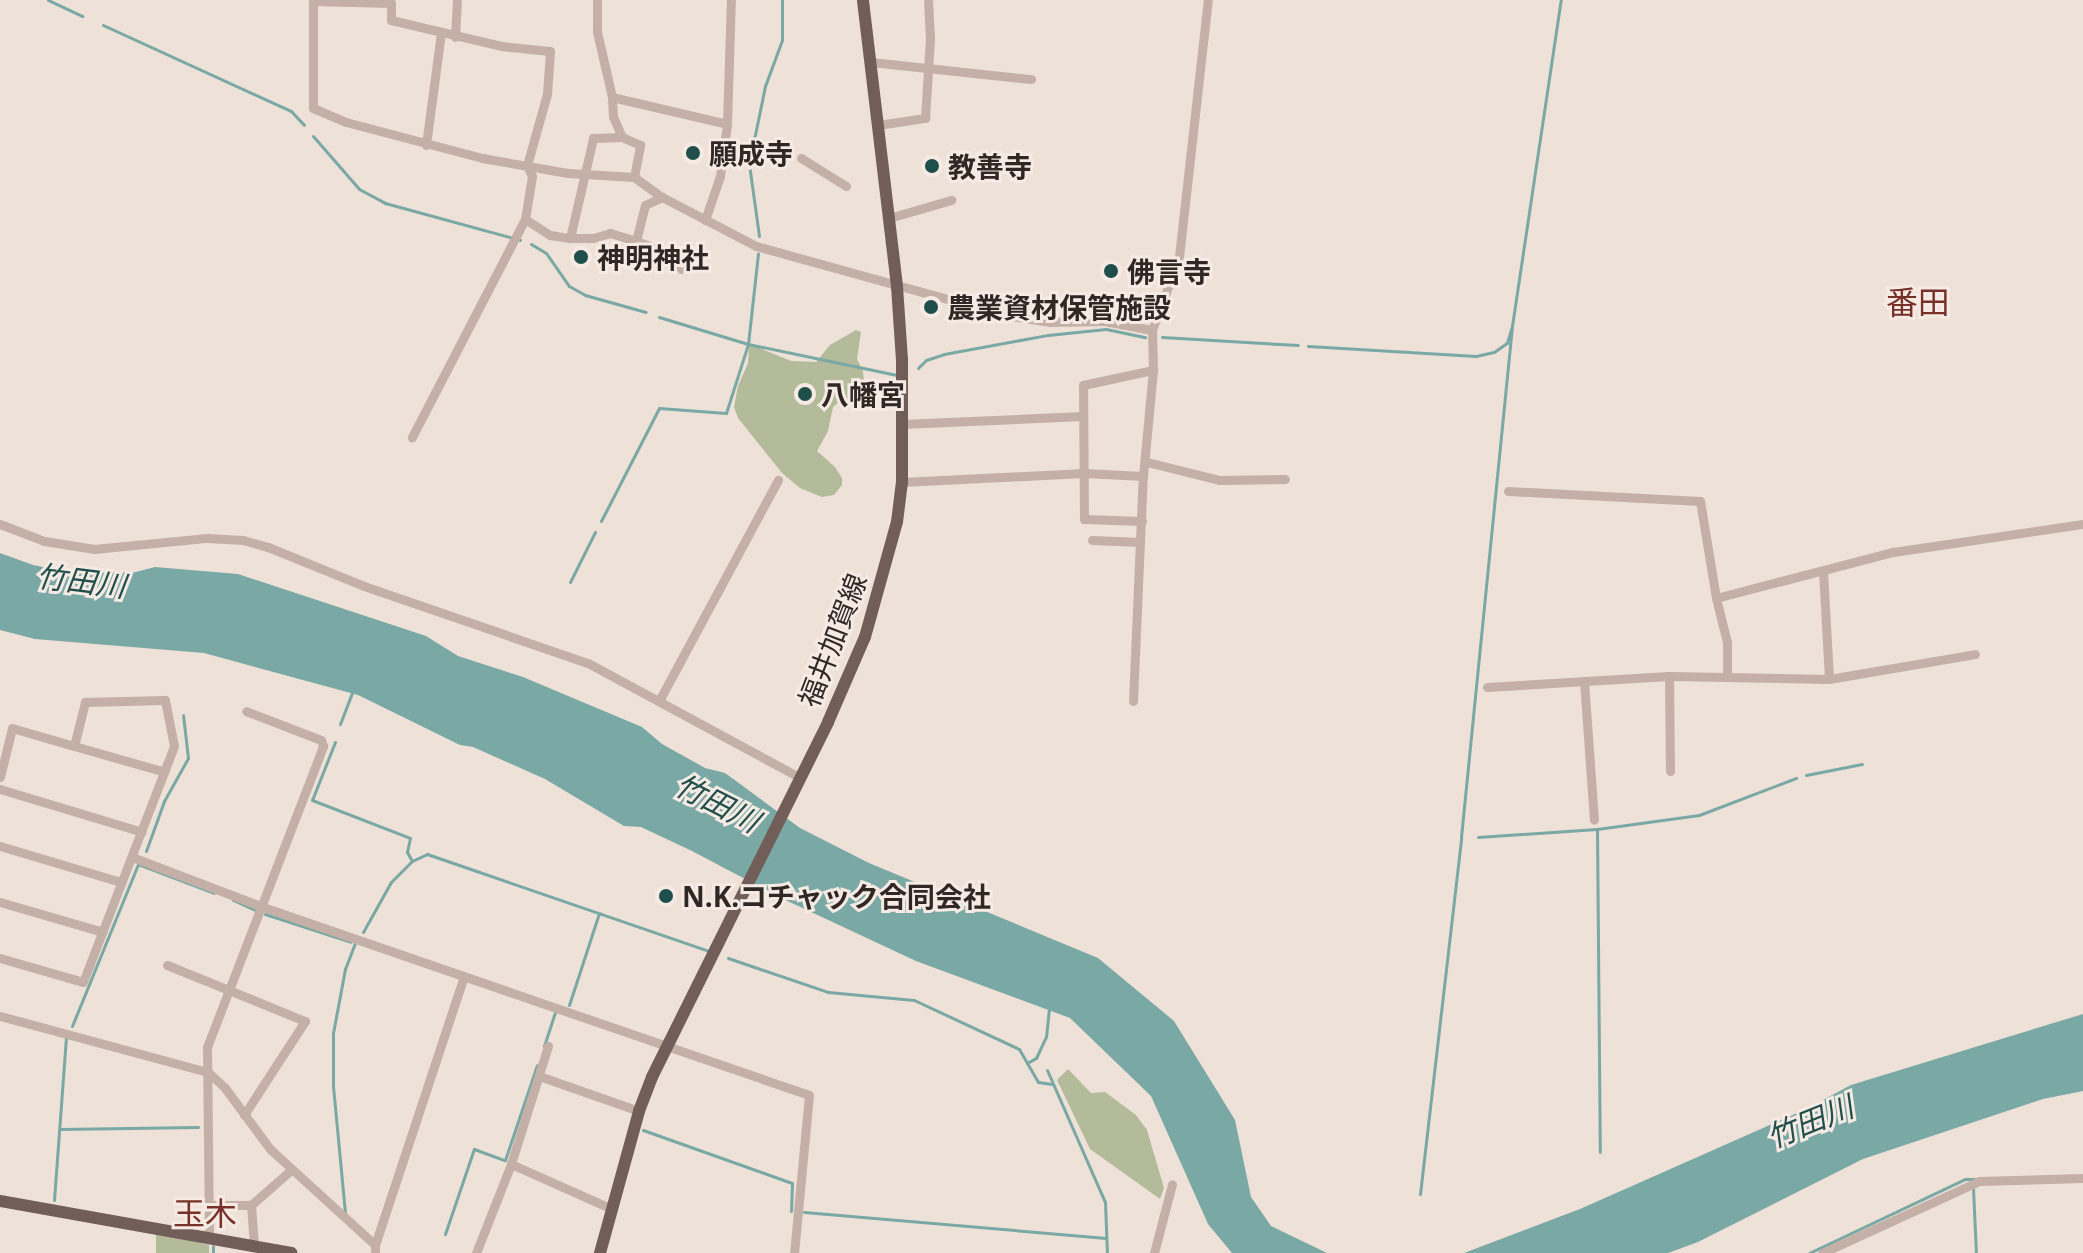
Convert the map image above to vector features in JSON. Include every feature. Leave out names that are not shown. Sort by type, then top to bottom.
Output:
[{"type":"main road","name":"福井加賀線","points":[[600,1253],[639,1111],[667,1044],[801,778],[865,637],[897,522],[902,482],[902,424],[897,286],[863,0]]},
{"type":"main road","points":[[0,1201],[291,1253]]},
{"type":"street","points":[[412,437],[525,219],[532,176],[527,165],[547,94],[550,51],[455,37],[391,20],[391,3],[313,0],[313,108],[346,122],[426,145],[527,165],[634,177],[662,197],[772,252],[1005,315],[1050,322],[1104,321],[1152,330]]},
{"type":"street","points":[[455,37],[457,0]]},
{"type":"street","points":[[597,0],[597,32],[612,97],[613,117],[622,137]]},
{"type":"street","points":[[705,220],[720,176],[727,124],[731,0]]},
{"type":"street","points":[[878,125],[925,118],[930,38],[928,0]]},
{"type":"street","points":[[1133,701],[1143,476],[1147,462],[1153,370],[1152,330],[1179,257],[1208,0]]},
{"type":"street","points":[[426,145],[441,33]]},
{"type":"street","points":[[871,62],[1031,79]]},
{"type":"street","points":[[612,97],[727,124]]},
{"type":"street","points":[[570,238],[593,138],[622,137],[640,145],[634,177]]},
{"type":"street","points":[[801,158],[846,186]]},
{"type":"street","points":[[636,241],[645,205],[662,197]]},
{"type":"street","points":[[889,218],[951,200]]},
{"type":"street","points":[[525,219],[550,235],[593,238],[610,233],[636,241],[671,254],[681,269]]},
{"type":"street","points":[[1142,521],[1084,519],[1083,385],[1153,370]]},
{"type":"street","points":[[902,424],[1083,416]]},
{"type":"street","points":[[1147,462],[1219,480],[1285,479]]},
{"type":"street","points":[[902,482],[1084,473],[1143,476]]},
{"type":"street","points":[[660,699],[778,480]]},
{"type":"street","points":[[1508,491],[1700,501],[1716,598],[1727,642],[1727,676]]},
{"type":"street","points":[[0,524],[44,541],[94,549],[207,538],[243,540],[481,628],[588,663],[660,699],[801,778]]},
{"type":"street","points":[[1716,598],[1893,552],[2083,524]]},
{"type":"street","points":[[1092,540],[1140,542]]},
{"type":"street","points":[[1823,571],[1829,679]]},
{"type":"street","points":[[1487,687],[1669,676],[1829,679],[1975,654]]},
{"type":"street","points":[[1669,676],[1670,771]]},
{"type":"street","points":[[1584,681],[1594,820]]},
{"type":"street","points":[[0,958],[83,982],[174,746],[165,700],[85,702],[74,746]]},
{"type":"street","points":[[209,1237],[207,1047],[323,746],[321,740],[246,711]]},
{"type":"street","points":[[0,777],[12,728],[162,771]]},
{"type":"street","points":[[0,789],[142,832]]},
{"type":"street","points":[[0,846],[121,882]]},
{"type":"street","points":[[132,857],[263,907],[809,1095],[794,1253]]},
{"type":"street","points":[[0,902],[103,932]]},
{"type":"street","points":[[167,965],[305,1021],[244,1115]]},
{"type":"street","points":[[0,1016],[208,1072],[225,1088],[291,1170],[375,1249],[464,976]]},
{"type":"street","points":[[476,1253],[511,1164],[548,1046]]},
{"type":"street","points":[[539,1076],[639,1111]]},
{"type":"street","points":[[511,1164],[612,1209]]},
{"type":"street","points":[[209,1205],[251,1205],[291,1170]]},
{"type":"street","points":[[1822,1253],[1979,1181],[2083,1178]]},
{"type":"street","points":[[1154,1253],[1172,1184]]},
{"type":"street","points":[[251,1205],[254,1246]]},
{"type":"green space","points":[[856,330],[861,332],[857,359],[863,371],[865,391],[859,398],[840,401],[833,407],[828,431],[817,451],[835,467],[842,478],[842,485],[834,495],[822,497],[800,488],[782,473],[738,418],[734,407],[738,386],[748,363],[749,346],[791,361],[816,362],[830,345]]},
{"type":"green space","points":[[1068,1069],[1091,1093],[1105,1092],[1136,1115],[1147,1130],[1164,1188],[1160,1199],[1090,1149],[1057,1080]]},
{"type":"green space","points":[[156,1232],[209,1245],[209,1253],[156,1253]]},
{"type":"water","name":"竹田川","points":[[0,553],[33,565],[72,573],[136,572],[155,567],[238,574],[426,636],[458,656],[523,677],[642,727],[662,744],[705,768],[725,773],[800,828],[869,863],[1098,958],[1174,1021],[1235,1120],[1251,1197],[1271,1226],[1327,1253],[1232,1253],[1208,1224],[1151,1096],[1070,1018],[916,961],[779,897],[641,827],[624,826],[545,779],[473,747],[460,745],[358,695],[204,653],[35,639],[0,630]]},
{"type":"water","name":"竹田川","points":[[2083,1014],[2083,1091],[2043,1099],[1863,1159],[1698,1242],[1668,1253],[1464,1253],[1580,1209],[1804,1110],[1851,1085]]},
{"type":"waterway","points":[[48,0],[83,16]]},
{"type":"waterway","points":[[759,236],[749,164],[765,86],[782,40],[782,0]]},
{"type":"waterway","points":[[1420,1194],[1461,837],[1512,326],[1561,0]]},
{"type":"waterway","points":[[103,25],[291,111],[304,125]]},
{"type":"waterway","points":[[313,136],[359,189],[385,203],[520,240]]},
{"type":"waterway","points":[[531,244],[546,253],[569,286],[585,295],[646,312]]},
{"type":"waterway","points":[[601,521],[659,408],[726,413],[748,344],[758,254]]},
{"type":"waterway","points":[[659,317],[748,344],[897,375]]},
{"type":"waterway","points":[[918,368],[926,360],[944,354],[1048,335],[1106,329],[1145,337]]},
{"type":"waterway","points":[[1308,346],[1476,356],[1494,352],[1507,343],[1511,329]]},
{"type":"waterway","points":[[1162,337],[1298,345]]},
{"type":"waterway","points":[[570,582],[595,532]]},
{"type":"waterway","points":[[340,724],[353,690]]},
{"type":"waterway","points":[[146,851],[164,801],[188,758],[183,715]]},
{"type":"waterway","points":[[335,742],[312,800],[410,838],[407,852],[412,861],[427,854],[708,951]]},
{"type":"waterway","points":[[1806,775],[1862,764]]},
{"type":"waterway","points":[[1478,837],[1597,829],[1699,815],[1796,778]]},
{"type":"waterway","points":[[1597,829],[1600,1152]]},
{"type":"waterway","points":[[363,932],[391,882],[412,861]]},
{"type":"waterway","points":[[72,1026],[138,864],[214,893]]},
{"type":"waterway","points":[[233,900],[255,910]]},
{"type":"waterway","points":[[569,1005],[599,913]]},
{"type":"waterway","points":[[265,914],[351,942]]},
{"type":"waterway","points":[[345,1213],[333,1086],[333,1033],[345,969],[355,943]]},
{"type":"waterway","points":[[728,958],[828,992],[914,1000],[1019,1049],[1038,1082],[1052,1084]]},
{"type":"waterway","points":[[1027,1063],[1036,1058],[1046,1037],[1049,1006]]},
{"type":"waterway","points":[[544,1046],[555,1013]]},
{"type":"waterway","points":[[54,1200],[66,1038]]},
{"type":"waterway","points":[[445,1234],[474,1149],[505,1160],[537,1065]]},
{"type":"waterway","points":[[1047,1070],[1105,1202],[1107,1253]]},
{"type":"waterway","points":[[60,1129],[198,1127]]},
{"type":"waterway","points":[[643,1130],[792,1183],[791,1211]]},
{"type":"waterway","points":[[1809,1253],[1965,1179],[1975,1179]]},
{"type":"waterway","points":[[1973,1188],[1976,1253]]},
{"type":"waterway","points":[[804,1212],[1106,1238]]},
{"type":"waterway","points":[[213,1246],[213,1253]]},
{"type":"place","name":"願成寺","points":[[693,153]]},
{"type":"place","name":"教善寺","points":[[932,166]]},
{"type":"place","name":"神明神社","points":[[581,257]]},
{"type":"place","name":"佛言寺","points":[[1111,271]]},
{"type":"place","name":"農業資材保管施設","points":[[931,307]]},
{"type":"place","name":"八幡宮","points":[[805,394]]},
{"type":"place","name":"N.K.コチャック合同会社","points":[[666,896]]},
{"type":"district","name":"番田","points":[[1918,302]]},
{"type":"district","name":"玉木","points":[[205,1213]]}]
